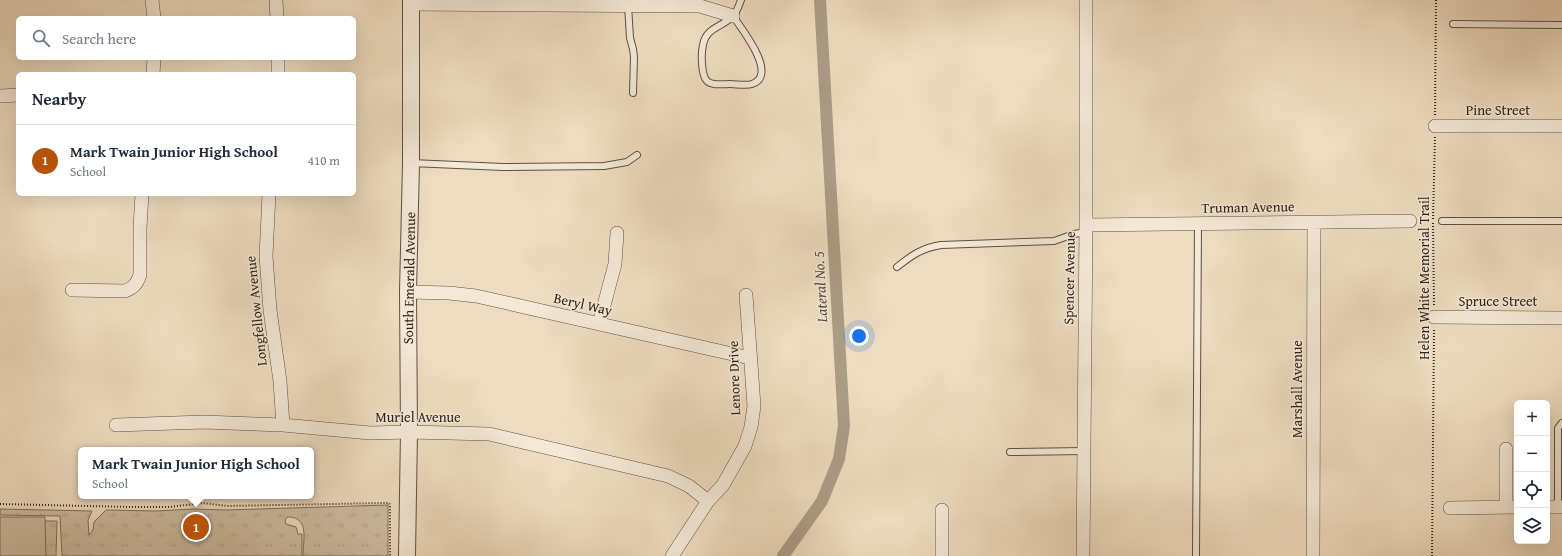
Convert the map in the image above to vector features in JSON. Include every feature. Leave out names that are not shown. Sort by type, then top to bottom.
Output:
[{"type":"street","points":[[152,0],[154,16]]},
{"type":"street","points":[[276,0],[277,16]]},
{"type":"street","name":"Spencer Avenue","points":[[1083,556],[1086,228],[1086,0]]},
{"type":"street","points":[[411,2],[607,2],[628,5],[679,3],[700,6],[733,16]]},
{"type":"street","name":"South Emerald Avenue","points":[[407,556],[411,2]]},
{"type":"street","points":[[153,72],[154,60]]},
{"type":"street","points":[[278,60],[278,72]]},
{"type":"street","points":[[0,96],[16,95]]},
{"type":"street","name":"Pine Street","points":[[1435,126],[1562,126]]},
{"type":"street","points":[[72,290],[125,292],[132,288],[137,282],[140,275],[142,196]]},
{"type":"street","name":"Longfellow Avenue","points":[[269,196],[266,256],[270,310],[280,381],[282,425]]},
{"type":"street","name":"Truman Avenue","points":[[1086,228],[1198,224],[1410,221]]},
{"type":"street","name":"Marshall Avenue","points":[[1312,556],[1314,223]]},
{"type":"street","points":[[599,324],[615,264],[617,233]]},
{"type":"street","name":"Beryl Way","points":[[408,292],[449,293],[476,296],[750,358]]},
{"type":"street","name":"Lenore Drive","points":[[672,556],[708,501],[723,485],[745,446],[751,427],[754,406],[746,295]]},
{"type":"street","name":"Spruce Street","points":[[1434,317],[1562,318]]},
{"type":"street","name":"Muriel Avenue","points":[[116,425],[204,422],[282,425],[370,433],[409,432],[489,434],[668,476],[689,486],[708,501]]},
{"type":"street","points":[[1450,508],[1511,507],[1506,449]]},
{"type":"street","points":[[942,510],[942,556]]},
{"type":"lane","points":[[733,16],[755,49],[761,63],[762,72],[758,80],[752,84],[712,84],[706,80],[703,73],[703,45],[706,36],[713,29],[733,16],[742,0]]},
{"type":"lane","points":[[628,5],[630,38],[634,57],[633,93]]},
{"type":"lane","points":[[1453,24],[1562,25]]},
{"type":"lane","points":[[411,163],[503,167],[604,166],[627,162],[637,155]]},
{"type":"lane","points":[[1442,221],[1562,221]]},
{"type":"lane","points":[[1196,556],[1198,224]]},
{"type":"lane","points":[[897,267],[915,253],[927,247],[941,245],[1054,241],[1086,228]]},
{"type":"lane","points":[[1556,507],[1558,428],[1562,423]]},
{"type":"lane","points":[[1010,452],[1084,451]]},
{"type":"path","name":"Helen White Memorial Trail","points":[[1432,556],[1436,0]]},
{"type":"path","points":[[0,504],[169,507],[203,504],[227,506],[386,503],[390,505],[390,556]]},
{"type":"green space","points":[[388,505],[388,556],[303,556],[304,530],[302,525],[299,520],[287,517],[285,520],[286,524],[296,527],[298,534],[302,534],[302,556],[62,556],[60,516],[0,515],[0,509],[92,511],[88,520],[89,535],[93,530],[94,522],[106,510],[225,510]]},
{"type":"green space","points":[[0,517],[45,517],[46,556],[0,556]]},
{"type":"green space","points":[[0,521],[57,521],[56,556],[0,556]]},
{"type":"waterway","name":"Lateral No. 5","points":[[783,556],[822,501],[839,459],[844,426],[820,0]]},
{"type":"place","name":"Mark Twain Junior High School","points":[[196,527]]}]
